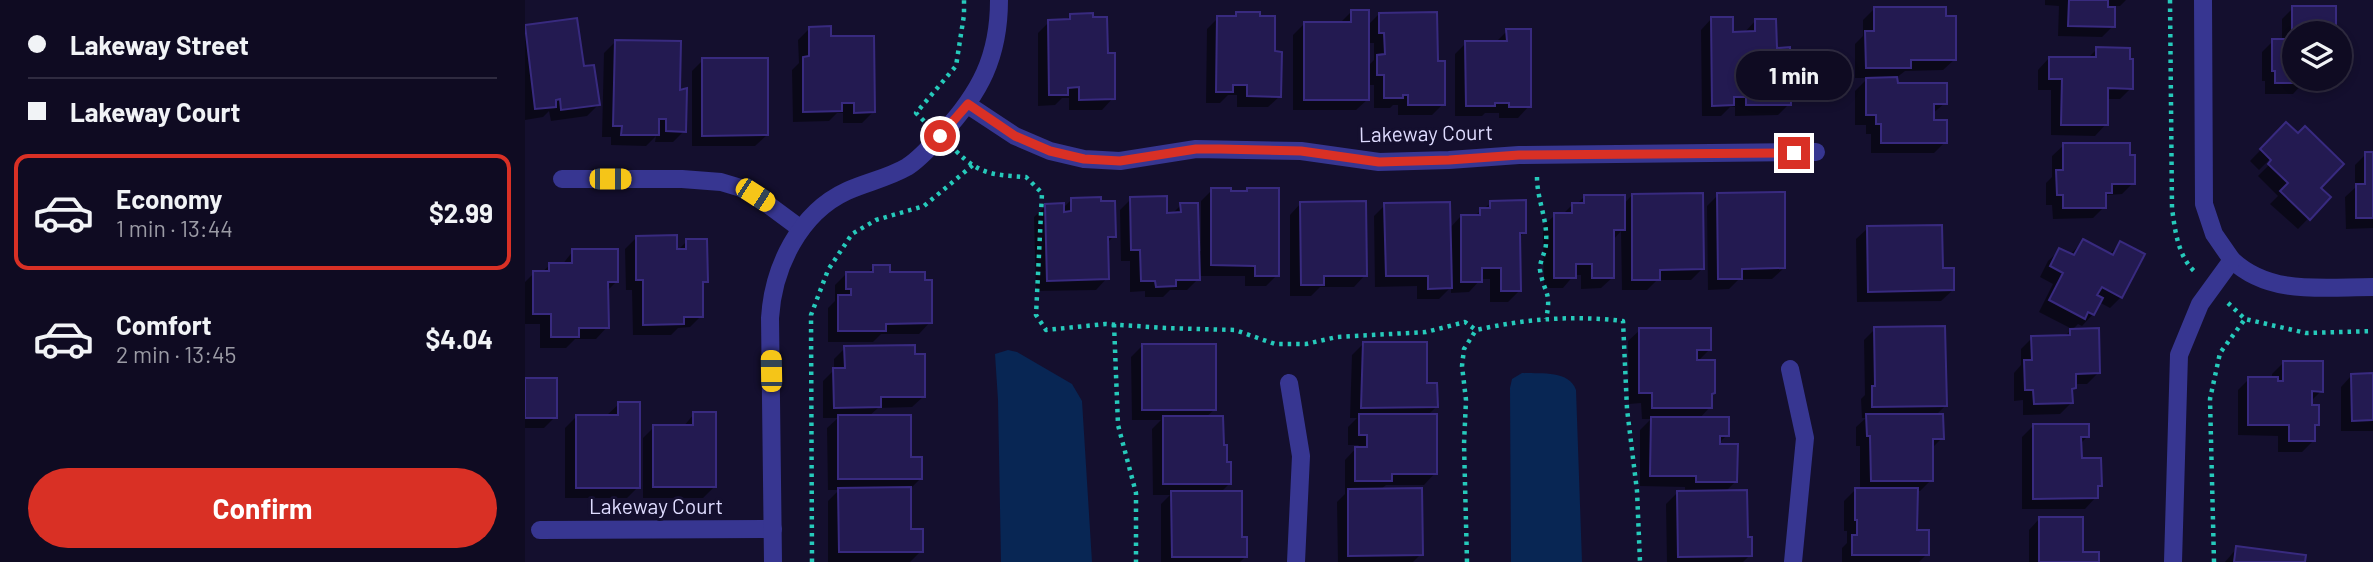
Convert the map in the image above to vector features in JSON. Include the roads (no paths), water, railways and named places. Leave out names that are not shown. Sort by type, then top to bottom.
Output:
[{"type":"street","points":[[773,562],[771,298],[775,279],[801,229],[829,201],[908,166],[940,136],[968,104],[987,71],[994,51],[999,0]]},
{"type":"street","points":[[2203,0],[2204,204],[2214,234],[2232,260],[2255,277],[2269,283],[2307,288],[2373,287]]},
{"type":"street","name":"Lakeway Court","points":[[968,104],[1015,136],[1050,151],[1084,159],[1120,161],[1196,149],[1301,151],[1379,162],[1519,155],[1816,152]]},
{"type":"street","points":[[562,179],[682,179],[721,183],[755,195],[801,229]]},
{"type":"street","points":[[2173,562],[2179,355],[2200,304],[2232,260]]},
{"type":"street","points":[[1790,369],[1805,438],[1793,562]]},
{"type":"street","points":[[1289,383],[1301,456],[1296,562]]},
{"type":"street","name":"Lakeway Court","points":[[540,530],[773,529]]},
{"type":"water","points":[[1008,350],[1017,352],[1072,384],[1082,401],[1092,562],[1001,562],[995,354]]},
{"type":"water","points":[[1522,373],[1561,376],[1576,390],[1582,562],[1511,562],[1510,388],[1512,379]]}]
